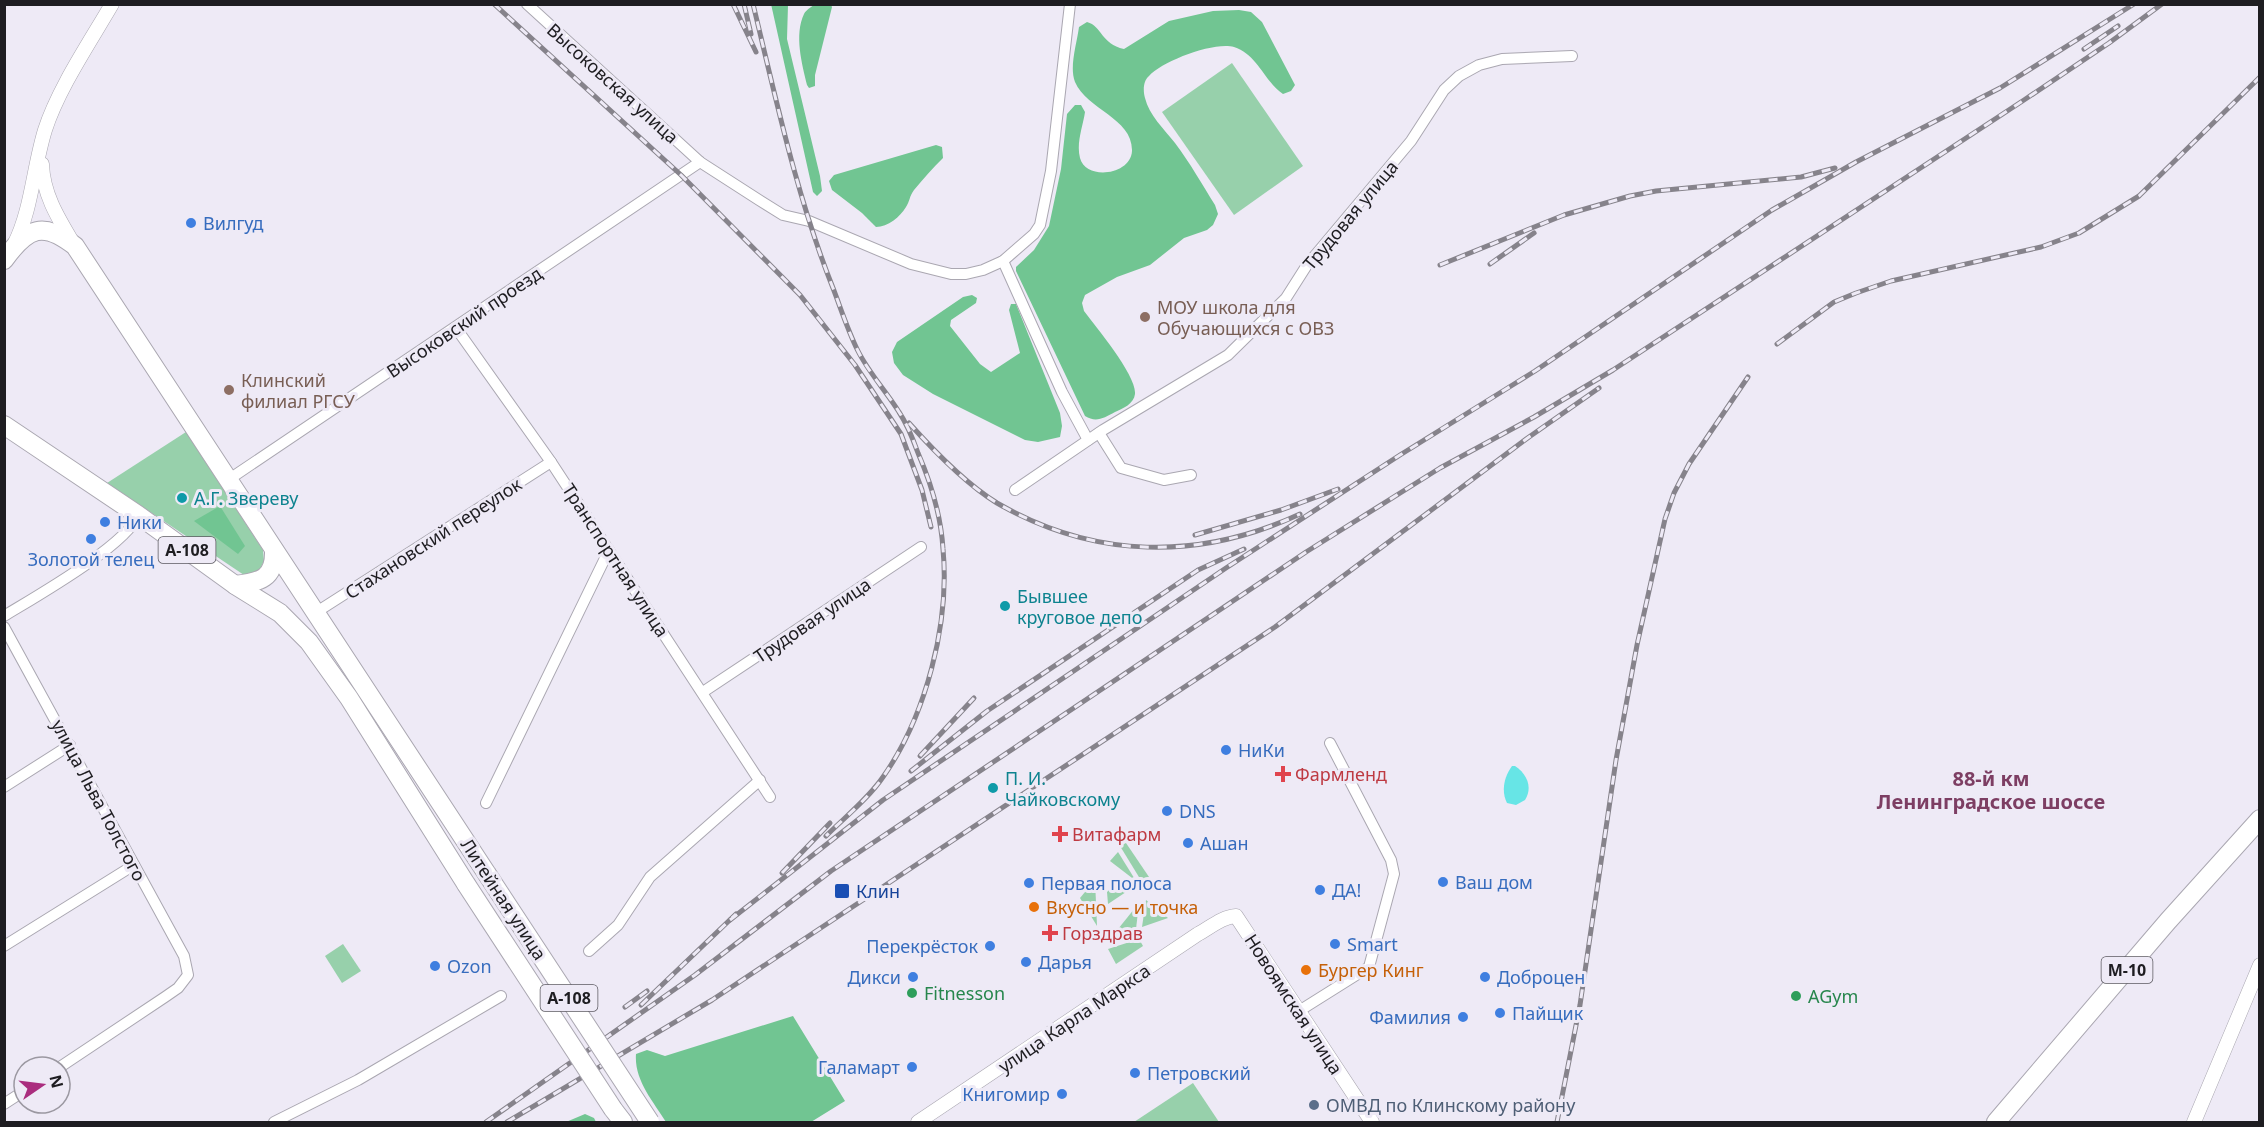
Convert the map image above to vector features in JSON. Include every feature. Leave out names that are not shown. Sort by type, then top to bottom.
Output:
[{"type":"highway","name":"А-108","points":[[8,255],[27,235],[42,229],[58,232],[75,246],[315,613]]},
{"type":"highway","name":"А-108","points":[[4,425],[138,515],[235,585]]},
{"type":"highway","points":[[235,585],[262,580],[268,575],[273,567],[274,550]]},
{"type":"highway","name":"Литейная улица","points":[[235,585],[280,613],[309,642],[349,698],[466,884],[623,1122]]},
{"type":"highway","name":"Литейная улица","points":[[315,613],[650,1122]]},
{"type":"highway","name":"М-10","points":[[1996,1122],[2168,921],[2259,819]]},
{"type":"highway","name":"М-10","points":[[2010,1122],[2176,928],[2259,838]]},
{"type":"street","points":[[8,255],[26,217],[45,129],[62,91],[112,4]]},
{"type":"street","name":"Высоковская улица","points":[[527,4],[700,162],[783,215],[819,225],[911,264],[951,274],[966,274],[1003,261]]},
{"type":"street","points":[[1071,4],[1044,213],[1034,234],[1003,261],[1062,392],[1088,440]]},
{"type":"street","name":"Трудовая улица","points":[[1015,490],[1099,433],[1228,356],[1286,298],[1307,265],[1411,141],[1444,90],[1459,76],[1479,64],[1502,59],[1572,56]]},
{"type":"street","points":[[45,129],[42,159],[44,187],[75,246]]},
{"type":"street","name":"Высоковский проезд","points":[[228,480],[700,162]]},
{"type":"street","name":"Транспортная улица","points":[[456,328],[551,462],[770,797]]},
{"type":"street","points":[[1099,433],[1121,468],[1164,480],[1191,475]]},
{"type":"street","name":"Стахановский переулок","points":[[315,613],[551,462]]},
{"type":"street","points":[[4,616],[123,537],[134,525],[138,515]]},
{"type":"street","name":"Трудовая улица","points":[[703,692],[921,548]]},
{"type":"street","points":[[486,803],[609,550]]},
{"type":"street","name":"улица Льва Толстого","points":[[4,627],[184,956],[188,975],[178,988],[72,1059]]},
{"type":"street","points":[[1299,1011],[1369,967],[1394,874],[1391,860],[1330,744]]},
{"type":"street","points":[[4,787],[70,745]]},
{"type":"street","points":[[589,951],[618,925],[650,877],[760,780]]},
{"type":"street","points":[[4,946],[134,865]]},
{"type":"street","name":"Новоямская улица","points":[[1234,916],[1372,1122]]},
{"type":"street","name":"улица Карла Маркса","points":[[918,1122],[1198,934],[1226,917],[1234,916]]},
{"type":"street","name":"улица Карла Маркса","points":[[935,1122],[1228,926],[1234,916]]},
{"type":"street","points":[[2194,1122],[2259,965]]},
{"type":"street","points":[[274,1122],[358,1080],[501,996]]},
{"type":"green space","points":[[771,4],[788,5],[787,39],[820,176],[822,191],[817,196],[813,192]]},
{"type":"green space","points":[[814,5],[831,5],[832,7],[815,75],[815,86],[809,88],[801,59],[799,40],[804,14]]},
{"type":"green space","points":[[1213,11],[1251,12],[1262,22],[1295,85],[1291,91],[1283,94],[1276,89],[1249,56],[1234,47],[1225,46],[1189,54],[1165,64],[1147,78],[1144,92],[1150,110],[1191,166],[1218,214],[1213,225],[1207,230],[1184,238],[1150,265],[1117,277],[1085,295],[1082,303],[1084,311],[1123,364],[1134,386],[1135,394],[1130,403],[1121,409],[1100,419],[1089,418],[1085,416],[1016,271],[1016,267],[1034,250],[1049,226],[1061,169],[1067,114],[1075,105],[1081,105],[1085,112],[1079,146],[1080,158],[1084,165],[1091,170],[1108,172],[1117,170],[1130,159],[1132,151],[1125,130],[1089,100],[1075,82],[1073,62],[1079,27],[1087,22],[1092,24],[1116,47],[1124,49],[1169,21]]},
{"type":"green space","points":[[1232,63],[1303,166],[1234,215],[1162,112]]},
{"type":"green space","points":[[936,145],[942,147],[943,158],[914,190],[900,214],[885,225],[876,227],[832,190],[829,181],[834,175]]},
{"type":"green space","points":[[972,295],[977,298],[976,303],[951,320],[950,326],[980,364],[991,372],[1020,353],[1009,310],[1011,304],[1016,304],[1060,413],[1062,426],[1060,437],[1038,442],[1025,440],[933,394],[903,375],[894,363],[892,352],[897,342],[963,297]]},
{"type":"green space","points":[[186,432],[263,550],[264,561],[259,571],[244,575],[107,483]]},
{"type":"green space","points":[[220,506],[245,546],[238,554],[194,521]]},
{"type":"green space","points":[[1126,843],[1149,877],[1142,882],[1120,846]]},
{"type":"green space","points":[[1118,852],[1136,881],[1110,861]]},
{"type":"green space","points":[[1122,879],[1132,888],[1108,904],[1107,892]]},
{"type":"green space","points":[[1095,880],[1097,926],[1080,898]]},
{"type":"green space","points":[[1146,900],[1168,918],[1142,927]]},
{"type":"green space","points":[[1139,903],[1136,929],[1110,939]]},
{"type":"green space","points":[[1139,939],[1143,946],[1116,964],[1108,949]]},
{"type":"green space","points":[[343,944],[361,971],[342,983],[325,956]]},
{"type":"green space","points":[[793,1016],[845,1101],[811,1122],[666,1122],[641,1081],[636,1064],[636,1054],[647,1050],[665,1056]]},
{"type":"green space","points":[[1193,1083],[1219,1122],[1134,1122]]},
{"type":"green space","points":[[585,1114],[594,1118],[596,1122],[566,1122]]},
{"type":"water","points":[[1512,766],[1523,773],[1529,786],[1525,800],[1516,805],[1507,803],[1504,794],[1505,779]]},
{"type":"railway","points":[[494,4],[681,175],[800,295],[855,365],[901,434],[922,490],[931,527]]},
{"type":"railway","points":[[733,4],[756,52]]},
{"type":"railway","points":[[744,4],[751,34]]},
{"type":"railway","points":[[753,4],[788,148],[820,254],[858,351],[894,404],[912,437],[935,500],[943,549],[943,607],[938,638],[932,668],[912,726],[877,785],[826,836]]},
{"type":"railway","points":[[730,920],[883,800],[1226,568],[1535,371],[1772,210],[1856,162],[2000,88],[2134,4]]},
{"type":"railway","points":[[486,1122],[695,975],[831,871],[1306,552],[1440,468],[1534,417],[1613,370],[2024,100],[2162,4]]},
{"type":"railway","points":[[2084,49],[2118,26]]},
{"type":"railway","points":[[1777,344],[1834,302],[1856,293],[1891,281],[2041,247],[2079,233],[2139,196],[2260,77]]},
{"type":"railway","points":[[1440,265],[1564,215],[1630,196],[1656,191],[1801,177],[1835,168]]},
{"type":"railway","points":[[1490,264],[1534,233]]},
{"type":"railway","points":[[1557,1122],[1580,1005],[1616,760],[1637,645],[1665,519],[1674,493],[1689,464],[1748,377]]},
{"type":"railway","points":[[507,1122],[712,1000],[1275,627],[1529,437],[1599,388]]},
{"type":"railway","points":[[909,423],[951,466],[985,495],[1034,521],[1071,535],[1109,543],[1147,547],[1185,546],[1224,540],[1262,529],[1300,514]]},
{"type":"railway","points":[[1195,535],[1281,510],[1338,489]]},
{"type":"railway","points":[[911,771],[987,711],[1198,570],[1244,549]]},
{"type":"railway","points":[[920,756],[974,698]]},
{"type":"railway","points":[[782,873],[830,823]]},
{"type":"railway","points":[[641,1005],[736,914]]},
{"type":"railway","points":[[625,1007],[647,991]]},
{"type":"place","name":"Вилгуд","points":[[191,223]]},
{"type":"place","name":"МОУ школа для Обучающихся с ОВЗ","points":[[1145,317]]},
{"type":"place","name":"Клинский филиал РГСУ","points":[[229,390]]},
{"type":"place","name":"А.Г. Звереву","points":[[182,498]]},
{"type":"place","name":"Ники","points":[[105,522]]},
{"type":"place","name":"Золотой телец","points":[[91,539]]},
{"type":"place","name":"Бывшее круговое депо","points":[[1005,606]]},
{"type":"place","name":"НиКи","points":[[1226,750]]},
{"type":"place","name":"Фармленд","points":[[1283,774]]},
{"type":"place","name":"П. И. Чайковскому","points":[[993,788]]},
{"type":"place","name":"DNS","points":[[1167,811]]},
{"type":"place","name":"Витафарм","points":[[1060,834]]},
{"type":"place","name":"Ашан","points":[[1188,843]]},
{"type":"place","name":"Ваш дом","points":[[1443,882]]},
{"type":"place","name":"Первая полоса","points":[[1029,883]]},
{"type":"place","name":"ДА!","points":[[1320,890]]},
{"type":"place","name":"Клин","points":[[842,891]]},
{"type":"place","name":"Вкусно — и точка","points":[[1034,907]]},
{"type":"place","name":"Горздрав","points":[[1050,933]]},
{"type":"place","name":"Smart","points":[[1335,944]]},
{"type":"place","name":"Перекрёсток","points":[[990,946]]},
{"type":"place","name":"Дарья","points":[[1026,962]]},
{"type":"place","name":"Ozon","points":[[435,966]]},
{"type":"place","name":"Бургер Кинг","points":[[1306,970]]},
{"type":"place","name":"Дикси","points":[[913,977]]},
{"type":"place","name":"Доброцен","points":[[1485,977]]},
{"type":"place","name":"Fitnesson","points":[[912,993]]},
{"type":"place","name":"AGym","points":[[1796,996]]},
{"type":"place","name":"Пайщик","points":[[1500,1013]]},
{"type":"place","name":"Фамилия","points":[[1463,1017]]},
{"type":"place","name":"Галамарт","points":[[912,1067]]},
{"type":"place","name":"Петровский","points":[[1135,1073]]},
{"type":"place","name":"Книгомир","points":[[1062,1094]]},
{"type":"place","name":"ОМВД по Клинскому району","points":[[1314,1105]]},
{"type":"district","name":"88-й км Ленинградское шоссе","points":[[1991,790]]}]
